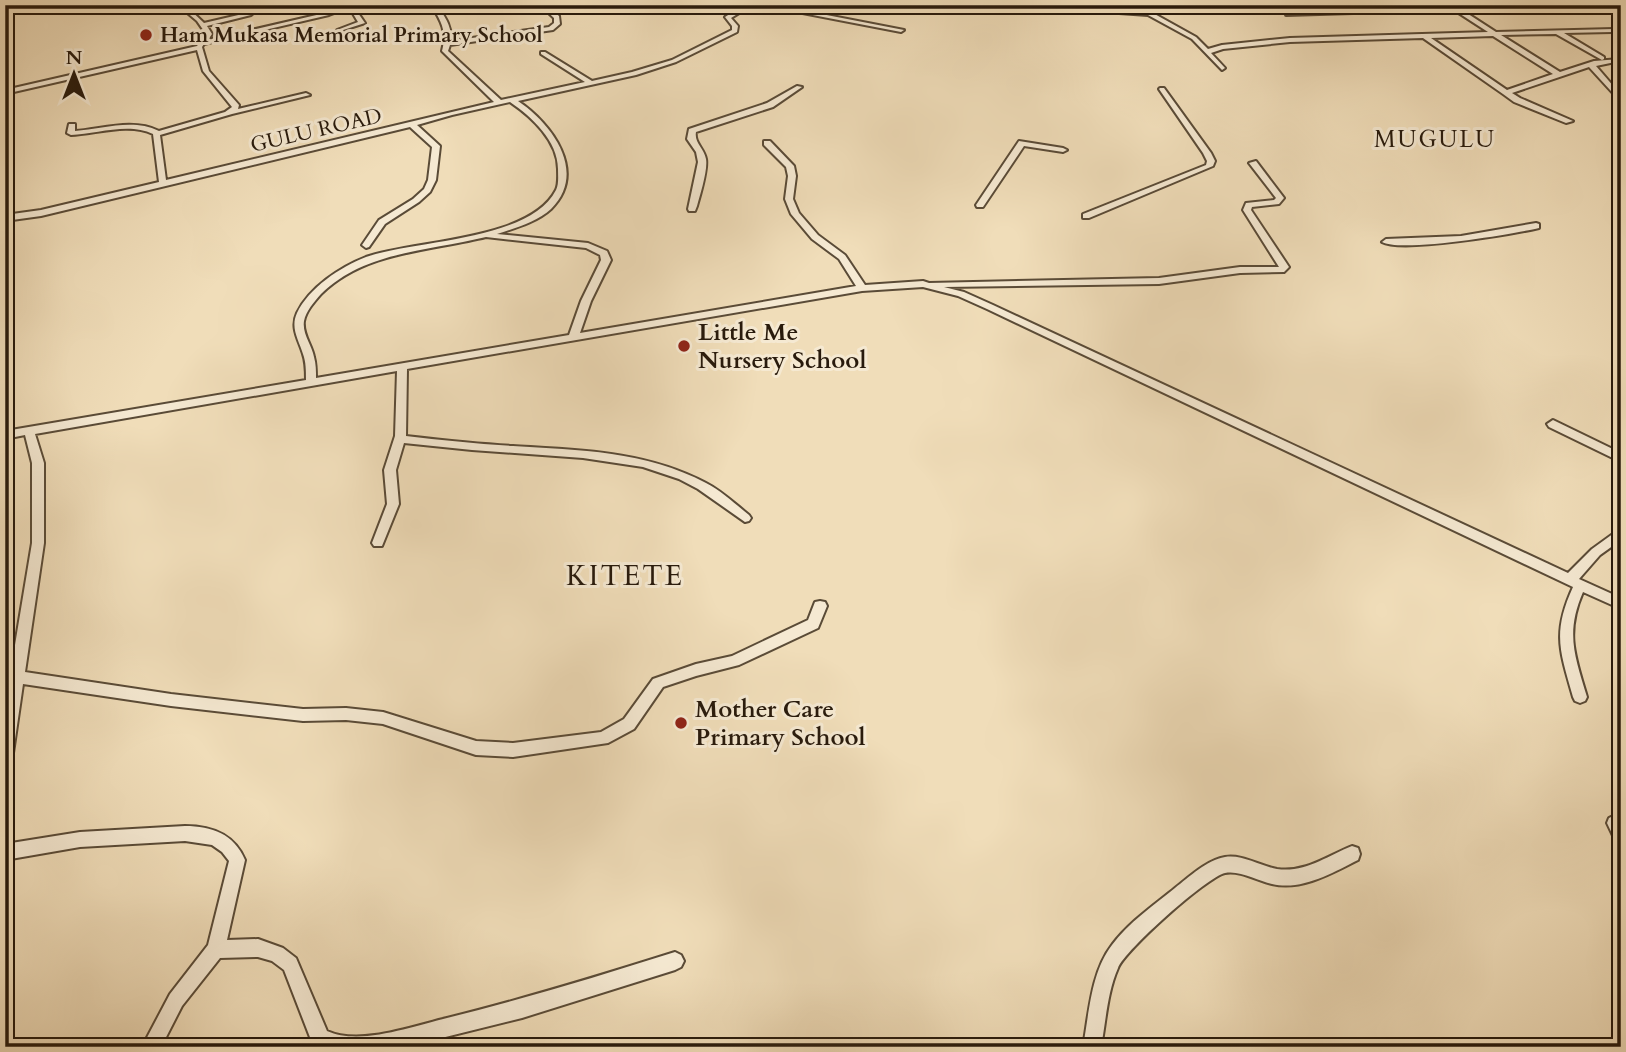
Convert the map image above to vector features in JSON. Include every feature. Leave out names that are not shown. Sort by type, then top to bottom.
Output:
[{"type":"street","points":[[181,5],[204,25],[209,34],[201,45],[206,71],[236,107],[233,112]]},
{"type":"street","points":[[433,5],[449,29],[449,43],[445,51],[499,102]]},
{"type":"street","points":[[449,43],[551,29],[557,24],[557,17],[543,5]]},
{"type":"street","name":"GULU ROAD","points":[[5,218],[41,213],[499,102],[634,74],[674,61],[735,31],[735,26],[727,18],[749,5]]},
{"type":"street","points":[[764,5],[901,30]]},
{"type":"street","points":[[1108,5],[1123,12],[1149,13],[1194,38],[1222,68]]},
{"type":"street","points":[[1288,14],[1553,5]]},
{"type":"street","points":[[5,92],[327,14],[343,6],[354,11],[362,23],[339,31]]},
{"type":"street","points":[[1452,7],[1559,75]]},
{"type":"street","points":[[204,25],[249,14],[255,9]]},
{"type":"street","points":[[1208,52],[1222,47],[1290,40],[1612,30]]},
{"type":"street","points":[[1559,33],[1598,61]]},
{"type":"street","points":[[1426,36],[1504,93],[1569,121]]},
{"type":"street","points":[[542,53],[591,83]]},
{"type":"street","points":[[1504,93],[1598,61],[1618,60]]},
{"type":"street","points":[[1598,61],[1591,65],[1621,100]]},
{"type":"street","points":[[692,209],[703,171],[703,158],[691,139],[692,131],[770,105],[799,87]]},
{"type":"street","points":[[1086,216],[1209,166],[1211,161],[1162,89]]},
{"type":"street","points":[[163,184],[154,136],[157,133],[306,95]]},
{"type":"street","points":[[311,382],[309,356],[298,330],[298,322],[304,308],[350,268],[371,258],[484,236],[528,219],[554,205],[562,191],[565,173],[560,157],[535,118],[513,101]]},
{"type":"street","points":[[366,245],[383,221],[420,197],[432,183],[431,165],[436,146],[412,125]]},
{"type":"street","points":[[72,126],[71,133],[125,127],[152,129],[157,133]]},
{"type":"street","points":[[767,143],[790,166],[792,176],[789,199],[794,214],[815,237],[831,246],[842,257],[862,288]]},
{"type":"street","points":[[981,205],[1022,143],[1063,150]]},
{"type":"street","points":[[5,435],[862,288],[994,281],[1159,281],[1240,270],[1281,270],[1284,267],[1247,210],[1249,205],[1276,202],[1280,198],[1252,163]]},
{"type":"street","points":[[1385,243],[1474,237],[1536,226]]},
{"type":"street","points":[[484,236],[588,246],[604,253],[606,260],[586,300],[572,338]]},
{"type":"street","points":[[923,284],[961,294],[1014,318],[1621,604]]},
{"type":"street","points":[[378,543],[393,504],[390,470],[400,436],[402,367]]},
{"type":"street","points":[[1553,424],[1621,458]]},
{"type":"street","points":[[5,754],[37,543],[38,463],[29,431]]},
{"type":"street","points":[[400,436],[402,439],[421,442],[578,452],[636,461],[670,471],[704,487],[745,518]]},
{"type":"street","points":[[1580,697],[1563,636],[1564,624],[1575,583],[1596,552],[1621,533]]},
{"type":"street","points":[[17,677],[172,701],[303,715],[346,714],[383,718],[476,748],[524,750],[603,738],[629,724],[658,683],[734,661],[773,644],[813,624],[820,606]]},
{"type":"street","points":[[5,659],[20,653]]},
{"type":"street","points":[[5,852],[43,842],[179,834],[211,836],[227,844],[237,860],[216,949],[176,1000],[151,1047]]},
{"type":"street","points":[[1092,1047],[1103,988],[1117,950],[1197,880],[1223,865],[1255,869],[1277,877],[1316,873],[1352,854]]},
{"type":"street","points":[[216,949],[258,947],[277,954],[290,964],[320,1038],[338,1046],[378,1044],[522,1009],[675,961]]},
{"type":"place","name":"Ham Mukasa Memorial Primary School","points":[[146,35]]},
{"type":"place","name":"Little Me Nursery School","points":[[684,346]]},
{"type":"place","name":"Mother Care Primary School","points":[[681,723]]},
{"type":"district","name":"MUGULU","points":[[1435,139]]},
{"type":"district","name":"KITETE","points":[[625,575]]}]
